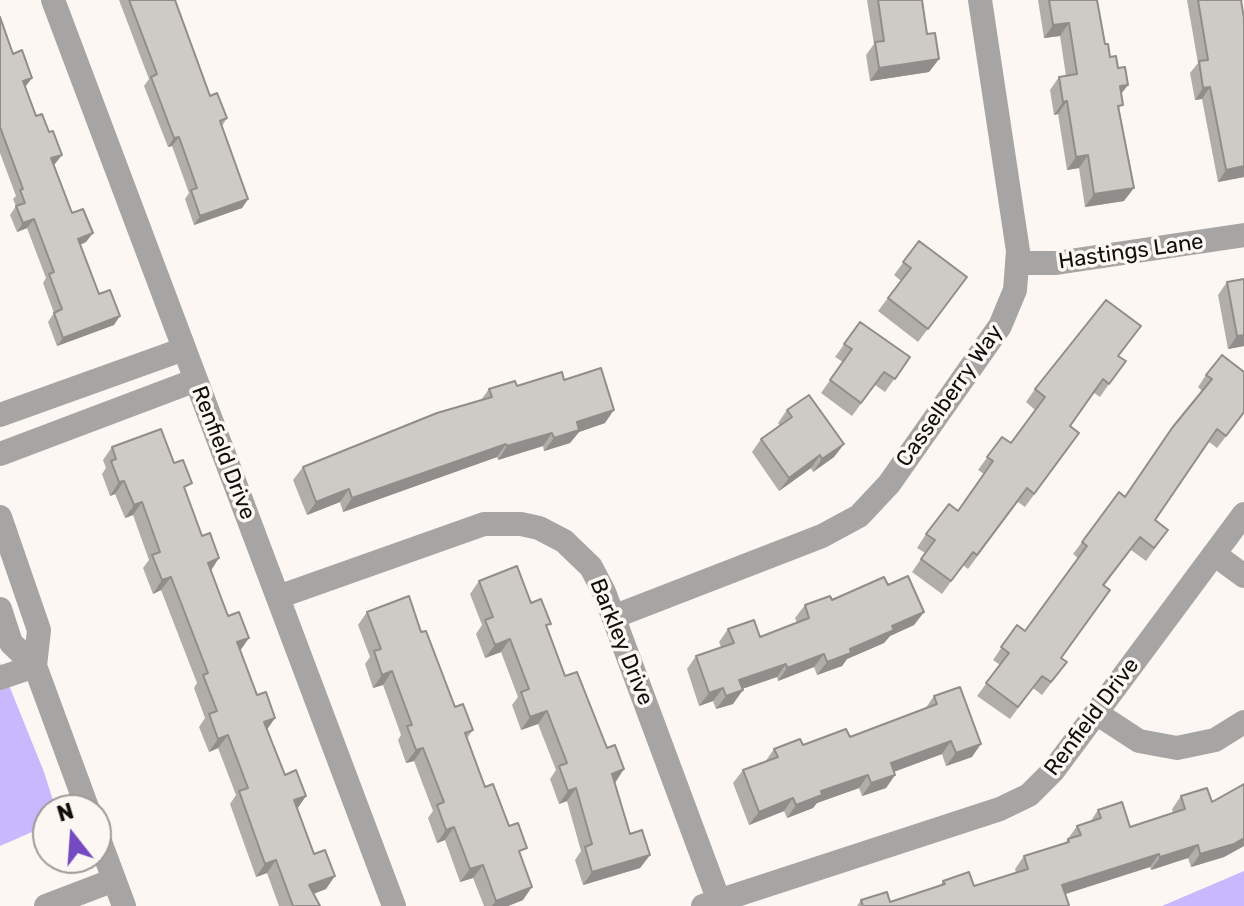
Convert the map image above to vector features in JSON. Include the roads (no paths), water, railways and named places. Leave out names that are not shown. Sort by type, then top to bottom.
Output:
[{"type":"street","name":"Renfield Drive","points":[[53,0],[394,906]]},
{"type":"street","name":"Casselberry Way","points":[[613,617],[822,536],[865,511],[889,484],[1000,326],[1013,298],[1018,263],[980,0]]},
{"type":"street","name":"Hastings Lane","points":[[1018,263],[1056,263],[1244,235]]},
{"type":"street","points":[[0,415],[184,349]]},
{"type":"street","points":[[0,454],[196,380]]},
{"type":"street","name":"Renfield Drive","points":[[711,904],[1010,806],[1029,795],[1046,780],[1244,514]]},
{"type":"street","points":[[0,517],[39,630],[35,666]]},
{"type":"street","name":"Barkley Drive","points":[[278,597],[475,526],[512,523],[548,532],[579,553],[595,575],[613,617],[711,904]]},
{"type":"street","points":[[1214,554],[1244,576]]},
{"type":"street","points":[[0,609],[11,643],[35,666],[82,794]]},
{"type":"street","points":[[0,678],[35,666]]},
{"type":"street","points":[[1096,713],[1139,741],[1177,748],[1215,740],[1244,722]]},
{"type":"street","points":[[112,874],[124,906]]},
{"type":"street","points":[[46,906],[114,880]]}]
